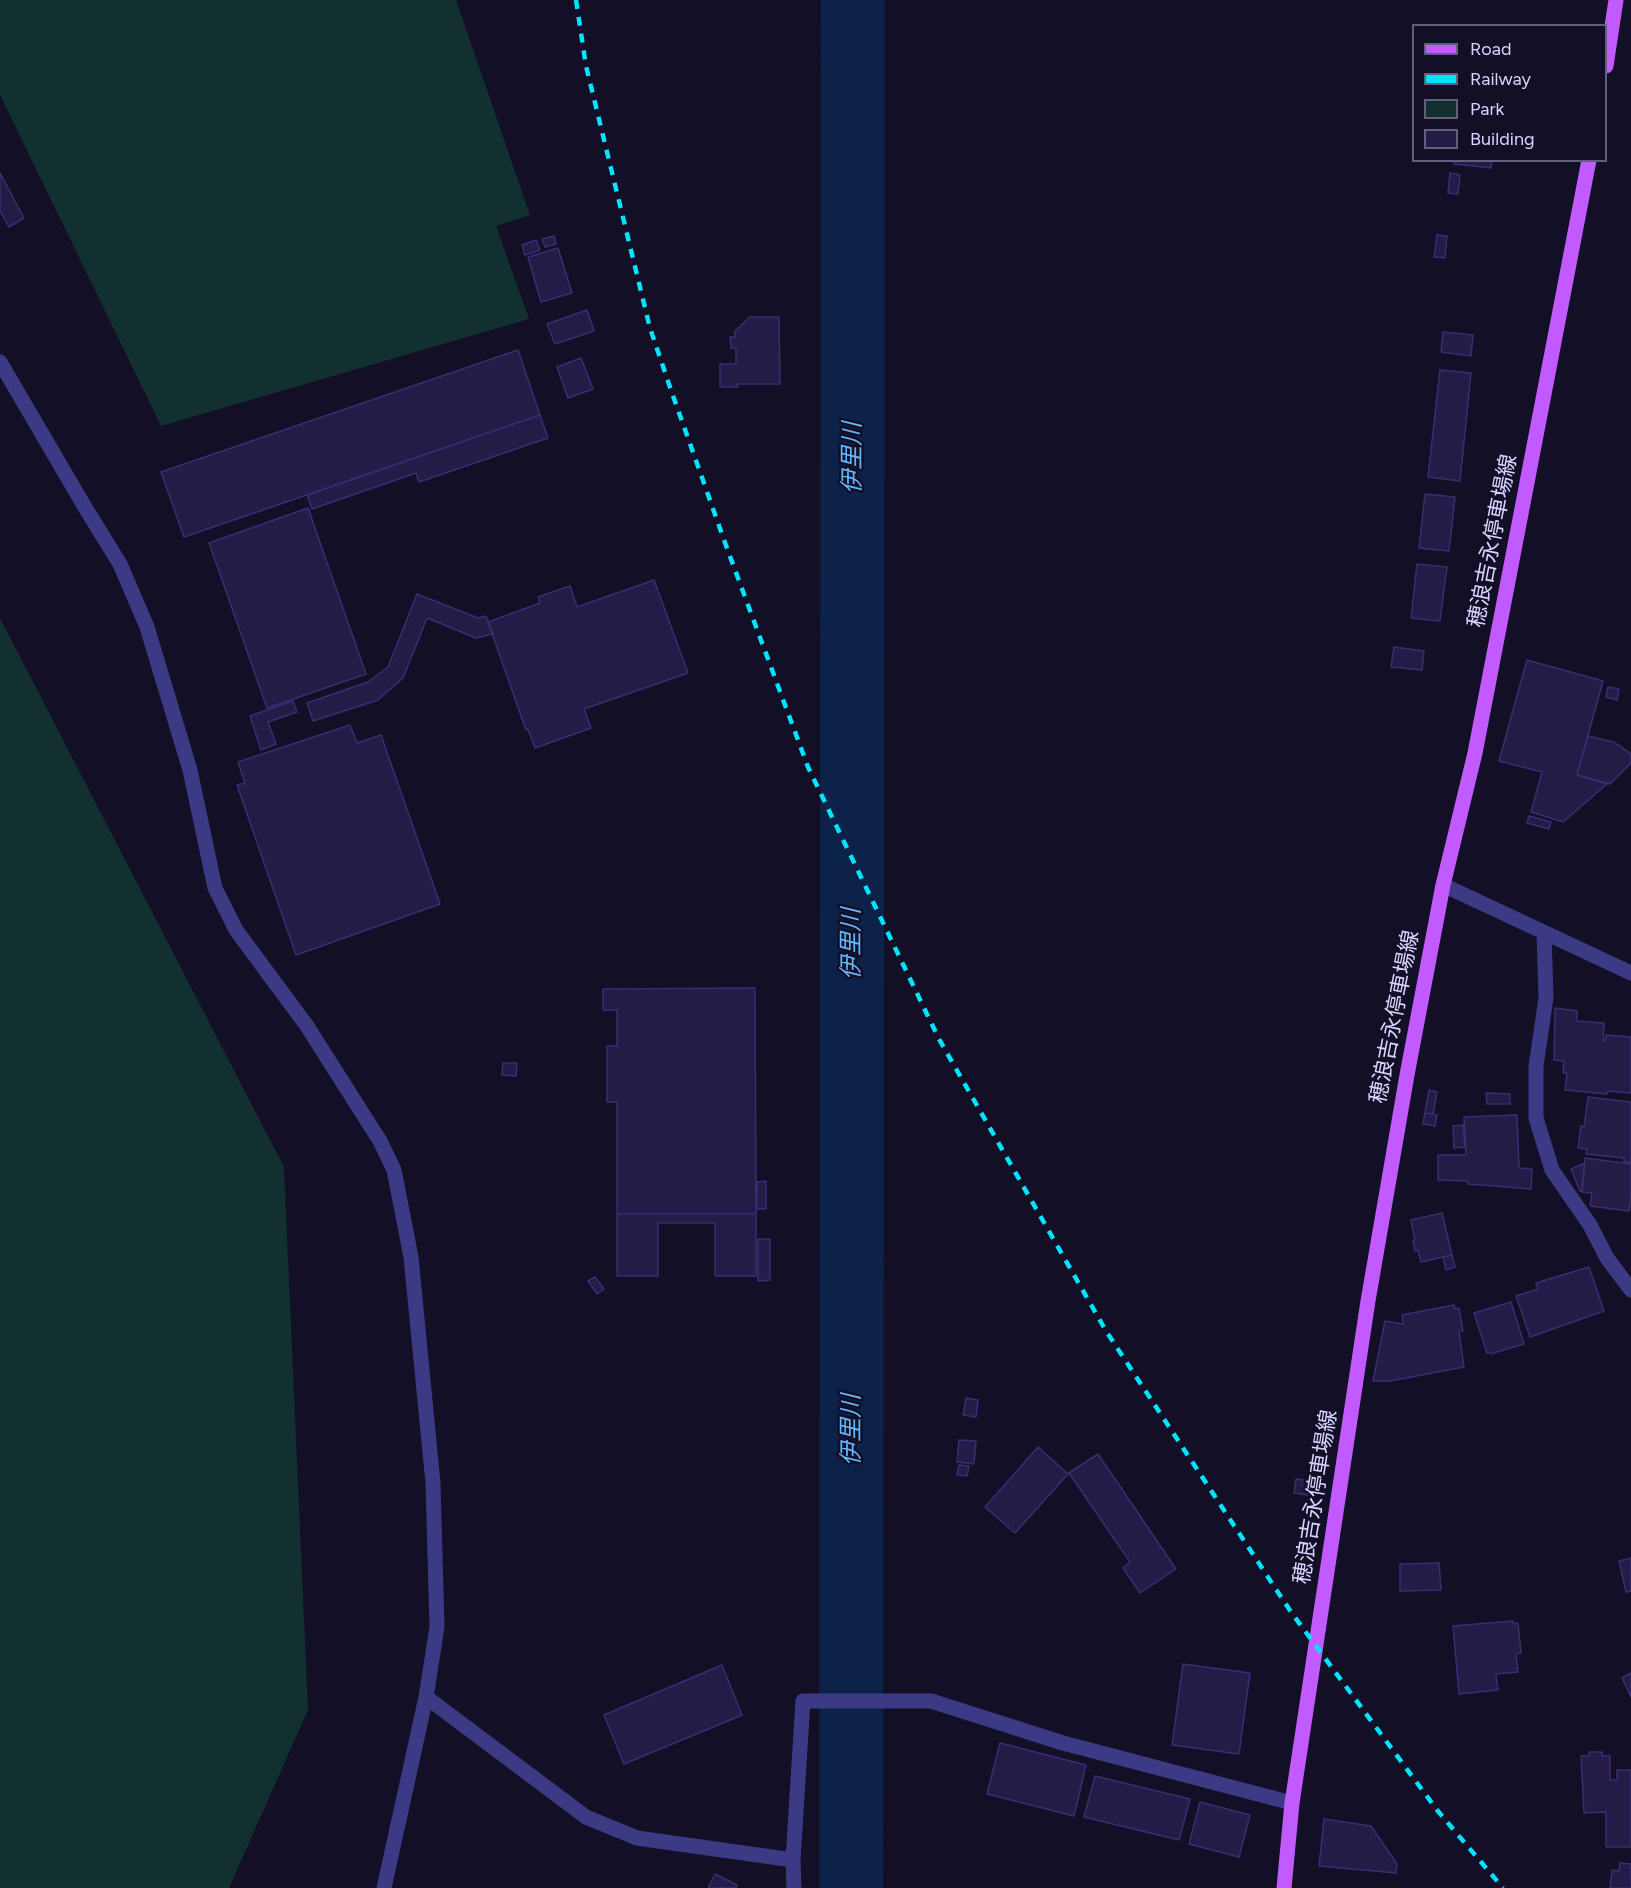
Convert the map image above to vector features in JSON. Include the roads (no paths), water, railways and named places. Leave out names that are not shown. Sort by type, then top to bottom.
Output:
[{"type":"main road","points":[[1607,54],[1616,0]]},
{"type":"main road","name":"穂浪吉永停車場線","points":[[1284,1888],[1292,1803],[1368,1301],[1407,1075],[1443,885],[1475,753],[1589,162]]},
{"type":"street","points":[[0,362],[120,564],[147,627],[190,770],[214,888],[236,930],[307,1026],[380,1141],[394,1170],[411,1257],[433,1483],[437,1627],[426,1697],[384,1888]]},
{"type":"street","points":[[1443,885],[1631,973]]},
{"type":"street","points":[[1544,933],[1546,998],[1536,1066],[1536,1118],[1552,1170],[1590,1225],[1607,1258],[1631,1290]]},
{"type":"street","points":[[426,1697],[586,1817],[638,1838],[793,1860]]},
{"type":"street","points":[[794,1888],[793,1860],[803,1701],[931,1701],[1063,1743],[1292,1803]]},
{"type":"waterway","name":"伊里川","points":[[851,1888],[853,0]]},
{"type":"railway","points":[[576,0],[586,66],[650,328],[672,393],[808,767],[939,1039],[1106,1331],[1291,1612],[1437,1810],[1503,1888]]}]
